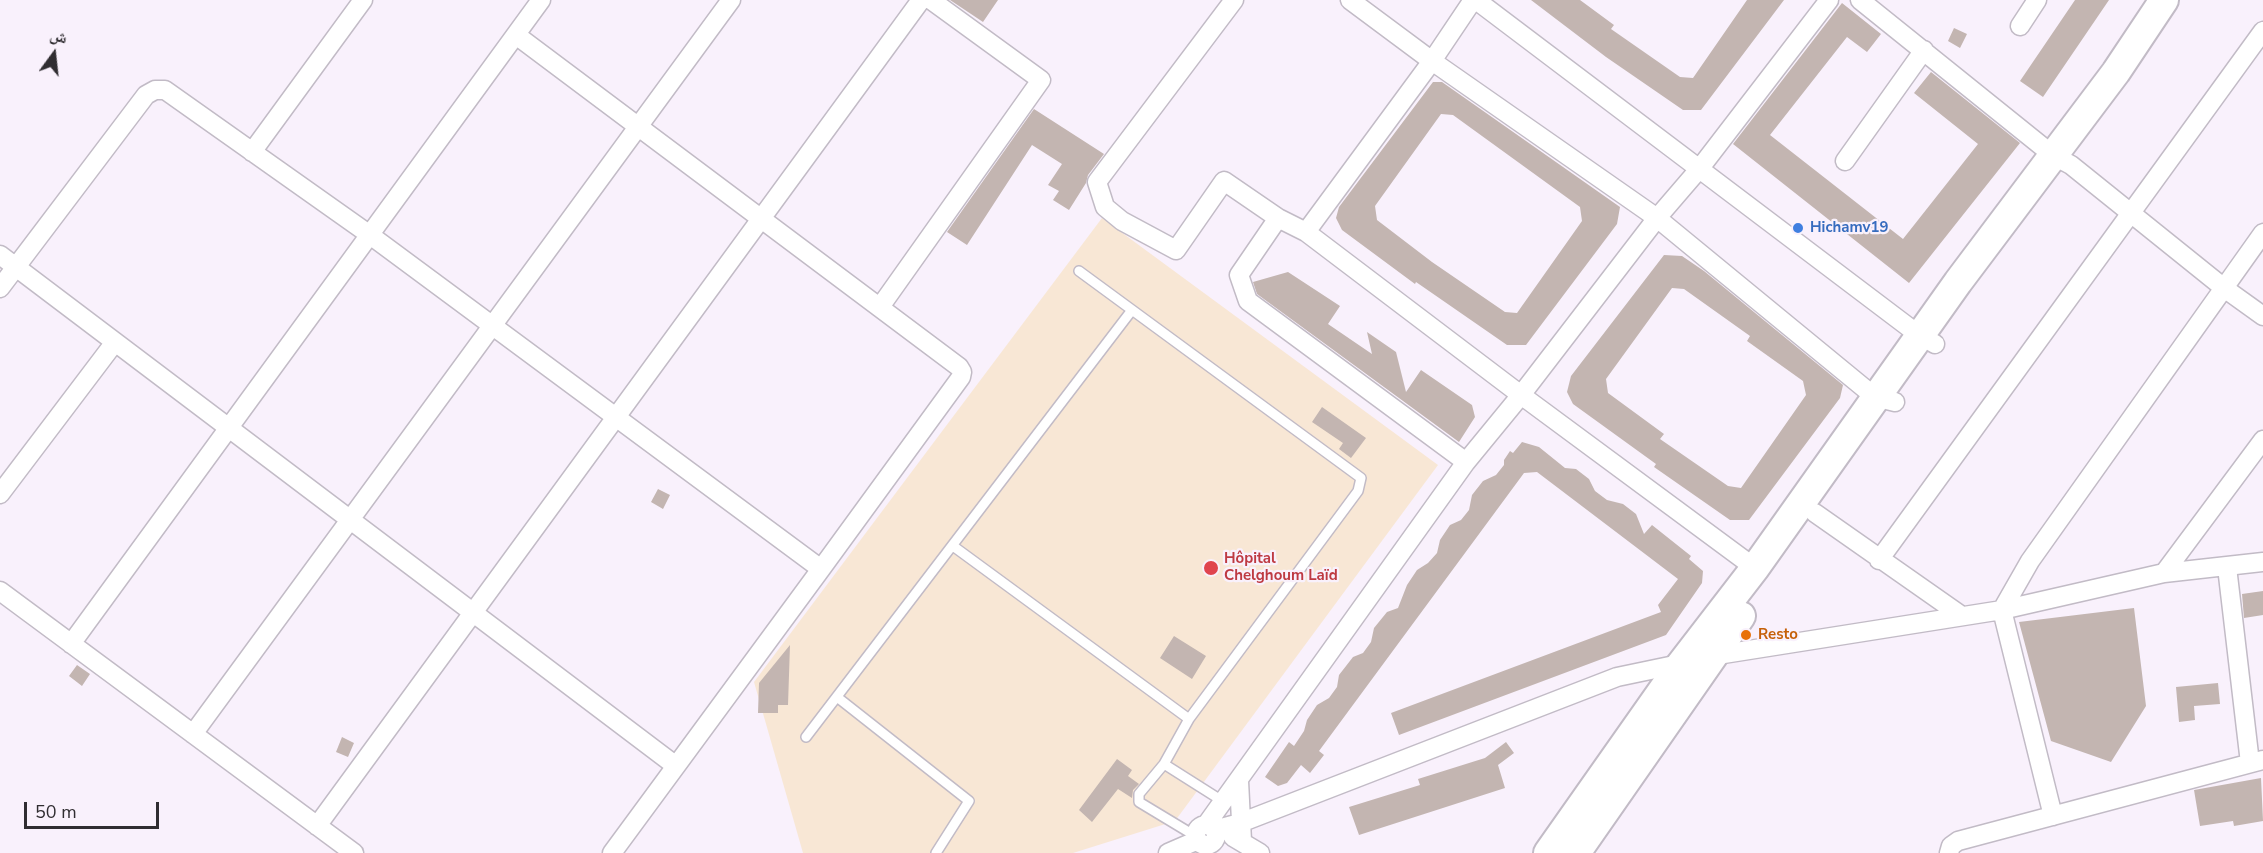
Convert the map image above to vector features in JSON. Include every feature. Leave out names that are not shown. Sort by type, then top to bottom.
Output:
[{"type":"main road","points":[[2063,160],[2116,72],[2164,0]]},
{"type":"main road","points":[[1548,853],[1681,664],[1885,400],[1927,340],[2184,0]]},
{"type":"main road","points":[[1576,853],[1815,513],[1885,400]]},
{"type":"street","points":[[252,152],[363,0]]},
{"type":"street","points":[[71,644],[541,0]]},
{"type":"street","points":[[193,734],[731,0]]},
{"type":"street","points":[[317,826],[921,0]]},
{"type":"street","points":[[879,307],[1041,80],[931,0]]},
{"type":"street","points":[[1234,0],[1097,182],[1105,207],[1122,220],[1176,250],[1224,181],[1278,218],[1306,232],[1755,568]]},
{"type":"street","points":[[1350,0],[1432,61],[1657,218],[1885,400]]},
{"type":"street","points":[[1306,232],[1475,0],[1927,340]]},
{"type":"street","points":[[1206,838],[1224,802],[1466,462],[1521,395],[1657,218],[1700,168],[1829,0]]},
{"type":"street","points":[[1860,0],[2224,288],[2263,316]]},
{"type":"street","points":[[2020,26],[2037,0]]},
{"type":"street","points":[[1880,560],[2263,31]]},
{"type":"street","points":[[516,35],[762,218],[959,367],[962,372],[961,377],[612,853]]},
{"type":"street","points":[[1845,161],[1924,50]]},
{"type":"street","points":[[0,288],[146,95],[155,90],[165,90],[370,235],[821,569]]},
{"type":"street","points":[[1278,218],[1239,275],[1248,301],[1466,462]]},
{"type":"street","points":[[2053,816],[2002,610],[2030,561],[2263,233]]},
{"type":"street","points":[[0,255],[676,766]]},
{"type":"street","points":[[0,494],[115,342]]},
{"type":"street","points":[[2164,573],[2263,440]]},
{"type":"street","points":[[1815,513],[1962,616]]},
{"type":"street","points":[[1168,853],[1617,677],[1713,656],[2002,610],[2164,573],[2263,562]]},
{"type":"street","points":[[1949,853],[1951,846],[1958,841],[2257,761],[2227,567]]},
{"type":"street","points":[[0,591],[354,853]]},
{"type":"street","points":[[1239,781],[1242,841]]},
{"type":"street","points":[[1206,838],[1242,841],[1260,853]]},
{"type":"lane","points":[[1079,270],[1361,478],[1358,491],[1189,719],[1164,764],[1139,794],[1139,802],[1206,838]]},
{"type":"lane","points":[[806,737],[1132,310]]},
{"type":"lane","points":[[953,546],[1189,719]]},
{"type":"lane","points":[[837,697],[969,801],[936,853]]},
{"type":"lane","points":[[1164,764],[1224,802]]},
{"type":"shaded area","points":[[1102,218],[1438,465],[1175,821],[1073,853],[803,853],[754,682]]},
{"type":"building","points":[[950,0],[998,0],[983,22]]},
{"type":"building","points":[[1531,0],[1580,0],[1614,25],[1611,29],[1680,77],[1693,78],[1747,0],[1784,0],[1701,110],[1683,110],[1606,57]]},
{"type":"building","points":[[2075,0],[2109,0],[2043,97],[2020,81]]},
{"type":"building","points":[[1842,3],[1881,34],[1867,52],[1847,37],[1770,135],[1903,239],[1978,144],[1914,93],[1931,72],[2020,143],[1909,283],[1733,144]]},
{"type":"building","points":[[1954,28],[1967,34],[1960,48],[1948,41]]},
{"type":"building","points":[[1433,82],[1442,82],[1620,207],[1617,224],[1526,345],[1507,345],[1416,282],[1415,284],[1342,230],[1336,218],[1339,207]],"holes":[[[1441,114],[1453,115],[1580,207],[1582,221],[1517,313],[1505,312],[1432,262],[1377,220],[1375,206]]]},
{"type":"building","points":[[1034,109],[1104,154],[1088,175],[1086,183],[1069,210],[1053,200],[1059,191],[1048,185],[1062,164],[1032,145],[967,245],[947,232]]},
{"type":"building","points":[[1664,255],[1682,256],[1704,271],[1843,385],[1840,398],[1749,520],[1730,520],[1654,467],[1656,464],[1573,404],[1567,392],[1571,376]],"holes":[[[1672,288],[1684,289],[1750,336],[1747,341],[1803,381],[1806,395],[1741,488],[1728,486],[1660,439],[1664,434],[1608,393],[1606,379]]]},
{"type":"building","points":[[1288,272],[1340,306],[1328,324],[1372,354],[1367,332],[1396,352],[1406,392],[1421,370],[1472,405],[1475,417],[1459,442],[1257,294],[1253,282]]},
{"type":"building","points":[[1322,407],[1366,438],[1351,458],[1339,449],[1343,443],[1312,422]]},
{"type":"building","points":[[1522,442],[1539,447],[1565,468],[1576,469],[1589,479],[1595,491],[1607,500],[1623,504],[1636,514],[1644,534],[1652,525],[1691,556],[1689,559],[1703,571],[1702,583],[1666,635],[1399,735],[1391,713],[1661,612],[1658,605],[1678,579],[1537,472],[1524,473],[1319,751],[1324,755],[1310,773],[1301,765],[1287,783],[1278,786],[1265,777],[1289,742],[1294,746],[1304,731],[1307,720],[1317,705],[1329,698],[1337,687],[1339,675],[1353,657],[1363,653],[1371,642],[1374,628],[1387,612],[1398,608],[1407,585],[1417,570],[1437,553],[1440,540],[1450,525],[1461,520],[1469,510],[1472,495],[1483,481],[1496,475],[1504,465],[1504,460],[1510,451],[1513,453]]},
{"type":"building","points":[[658,489],[670,495],[663,509],[651,502]]},
{"type":"building","points":[[2263,591],[2263,615],[2244,618],[2242,594]]},
{"type":"building","points":[[2134,608],[2146,706],[2111,762],[2051,741],[2019,622]]},
{"type":"building","points":[[1174,636],[1206,656],[1192,679],[1160,658]]},
{"type":"building","points":[[790,645],[788,705],[778,705],[778,713],[758,713],[759,683]]},
{"type":"building","points":[[77,665],[90,674],[82,686],[69,676]]},
{"type":"building","points":[[2218,683],[2220,704],[2194,706],[2195,720],[2179,722],[2176,687]]},
{"type":"building","points":[[342,737],[354,743],[348,757],[336,752]]},
{"type":"building","points":[[1506,742],[1514,753],[1498,765],[1505,788],[1359,835],[1349,807],[1420,785],[1418,779],[1485,758]]},
{"type":"building","points":[[1117,759],[1132,770],[1128,776],[1139,784],[1133,790],[1132,798],[1118,789],[1092,822],[1079,810]]},
{"type":"building","points":[[2261,778],[2263,821],[2234,826],[2233,821],[2200,826],[2194,790]]},
{"type":"place","name":"Hichamv19","points":[[1798,228]]},
{"type":"place","name":"Hôpital Chelghoum Laïd","points":[[1211,568]]},
{"type":"place","name":"Resto","points":[[1746,635]]}]
